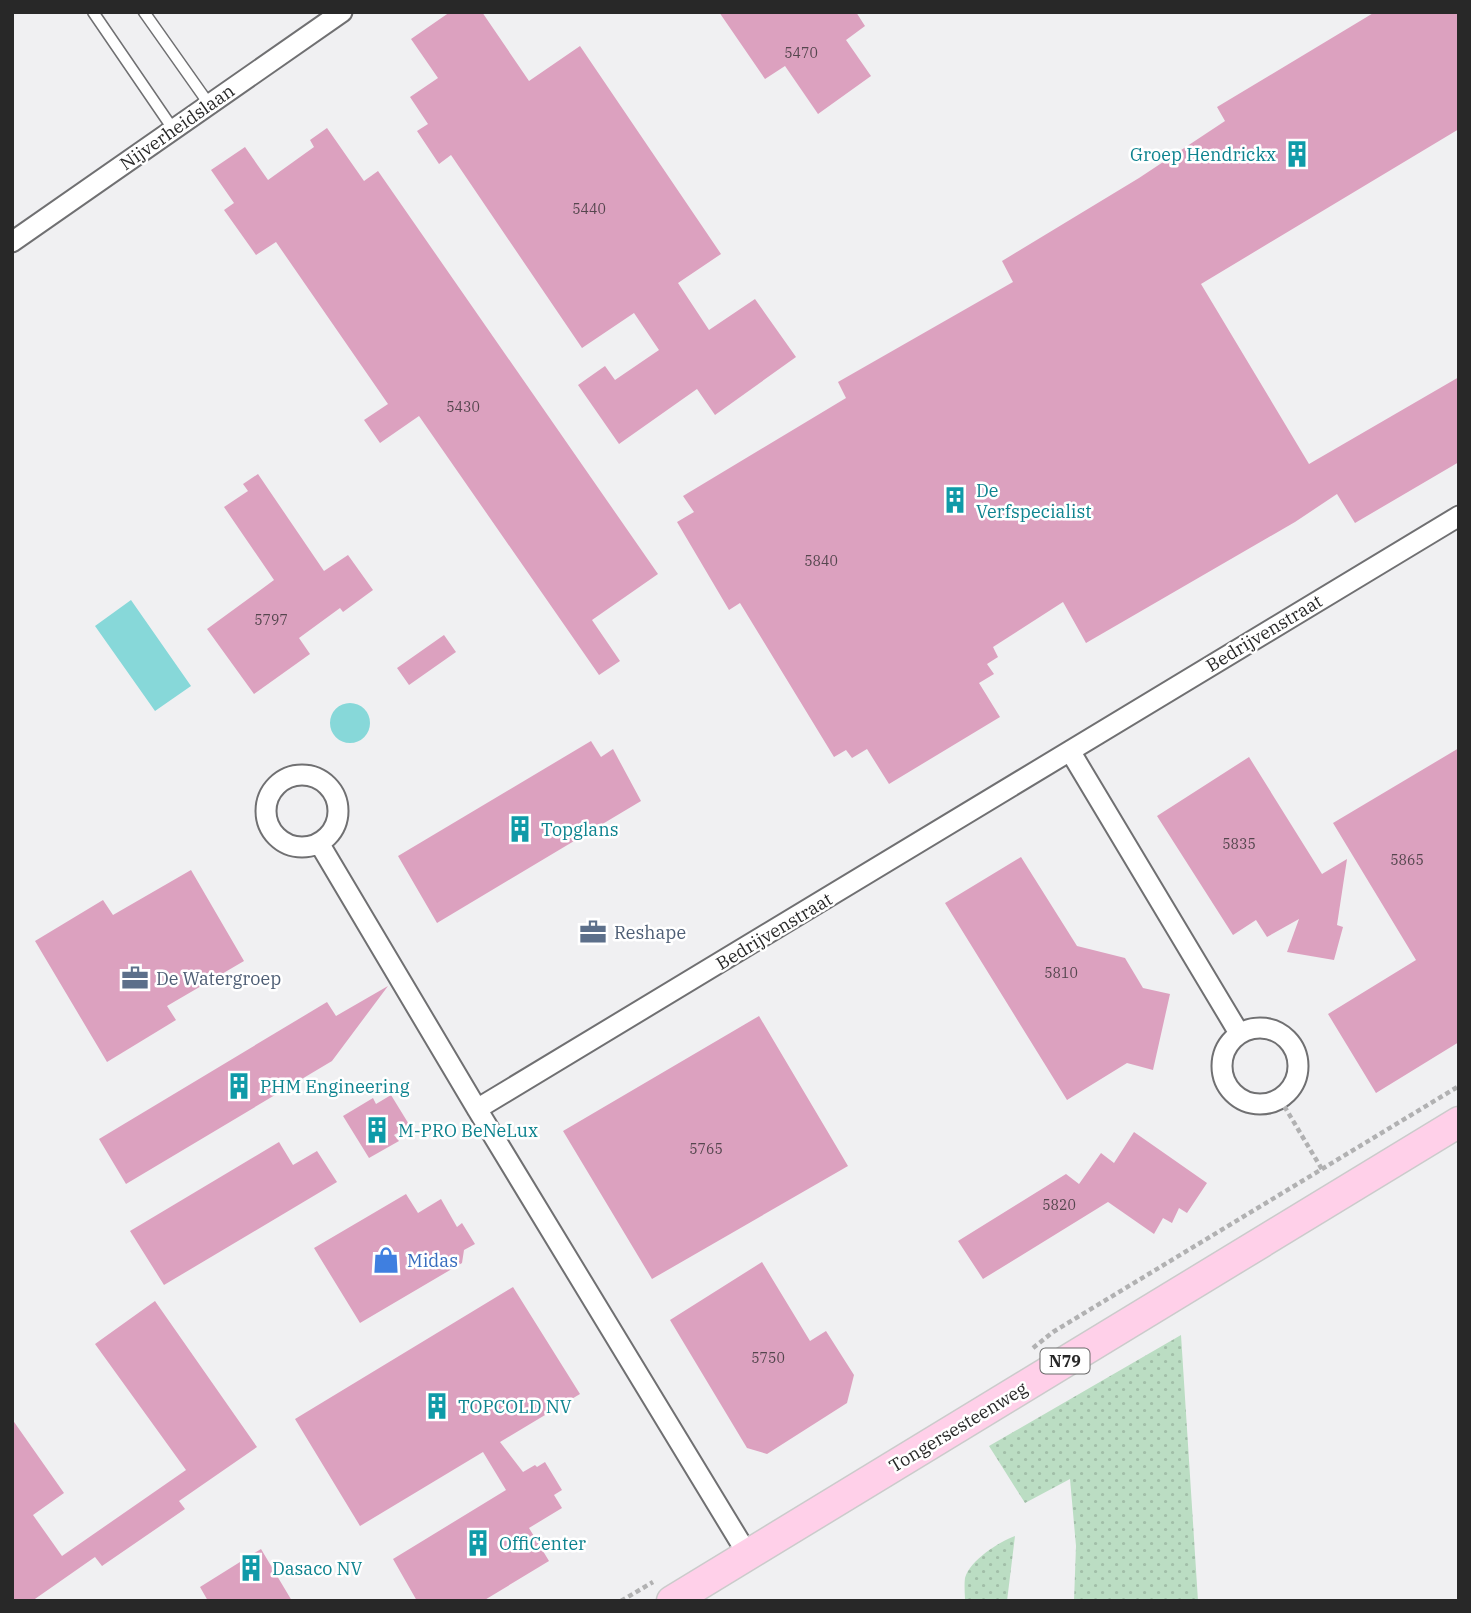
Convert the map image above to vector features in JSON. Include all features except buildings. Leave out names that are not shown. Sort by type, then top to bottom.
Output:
[{"type":"main road","name":"Tongersesteenweg","points":[[672,1601],[1459,1122]]},
{"type":"street","name":"Nijverheidslaan","points":[[12,242],[342,12]]},
{"type":"street","name":"Bedrijvenstraat","points":[[477,1109],[1459,516]]},
{"type":"street","points":[[1070,751],[1239,1033]]},
{"type":"street","points":[[319,842],[477,1109],[748,1555]]},
{"type":"street","points":[[1256,1027],[1273,1029],[1288,1039],[1297,1054],[1298,1071],[1292,1087],[1280,1099],[1264,1105],[1246,1102],[1232,1093],[1223,1079],[1221,1061],[1227,1045],[1239,1033],[1256,1027]]},
{"type":"lane","points":[[93,12],[173,129]]},
{"type":"lane","points":[[144,12],[209,104]]},
{"type":"path","points":[[1280,1099],[1338,1195]]},
{"type":"green space","points":[[1181,1335],[1198,1601],[1074,1601],[1076,1546],[1070,1479],[1025,1503],[989,1446]]},
{"type":"green space","points":[[1015,1536],[1007,1601],[965,1601],[965,1578],[968,1571],[993,1547]]},
{"type":"water","points":[[131,600],[191,686],[155,711],[95,626]]},
{"type":"water","points":[[350,703],[358,704],[364,709],[369,715],[369,731],[364,737],[358,742],[350,743],[342,742],[336,737],[331,731],[330,723],[331,715],[336,709],[342,704]]},
{"type":"place","name":"Groep Hendrickx","points":[[1297,154]]},
{"type":"place","name":"De Verfspecialist","points":[[955,500]]},
{"type":"place","name":"Topglans","points":[[520,829]]},
{"type":"place","name":"Reshape","points":[[593,932]]},
{"type":"place","name":"De Watergroep","points":[[135,978]]},
{"type":"place","name":"PHM Engineering","points":[[239,1086]]},
{"type":"place","name":"M-PRO BeNeLux","points":[[377,1130]]},
{"type":"place","name":"Midas","points":[[386,1260]]},
{"type":"place","name":"TOPCOLD NV","points":[[437,1406]]},
{"type":"place","name":"OffiCenter","points":[[478,1543]]},
{"type":"place","name":"Dasaco NV","points":[[251,1568]]}]
